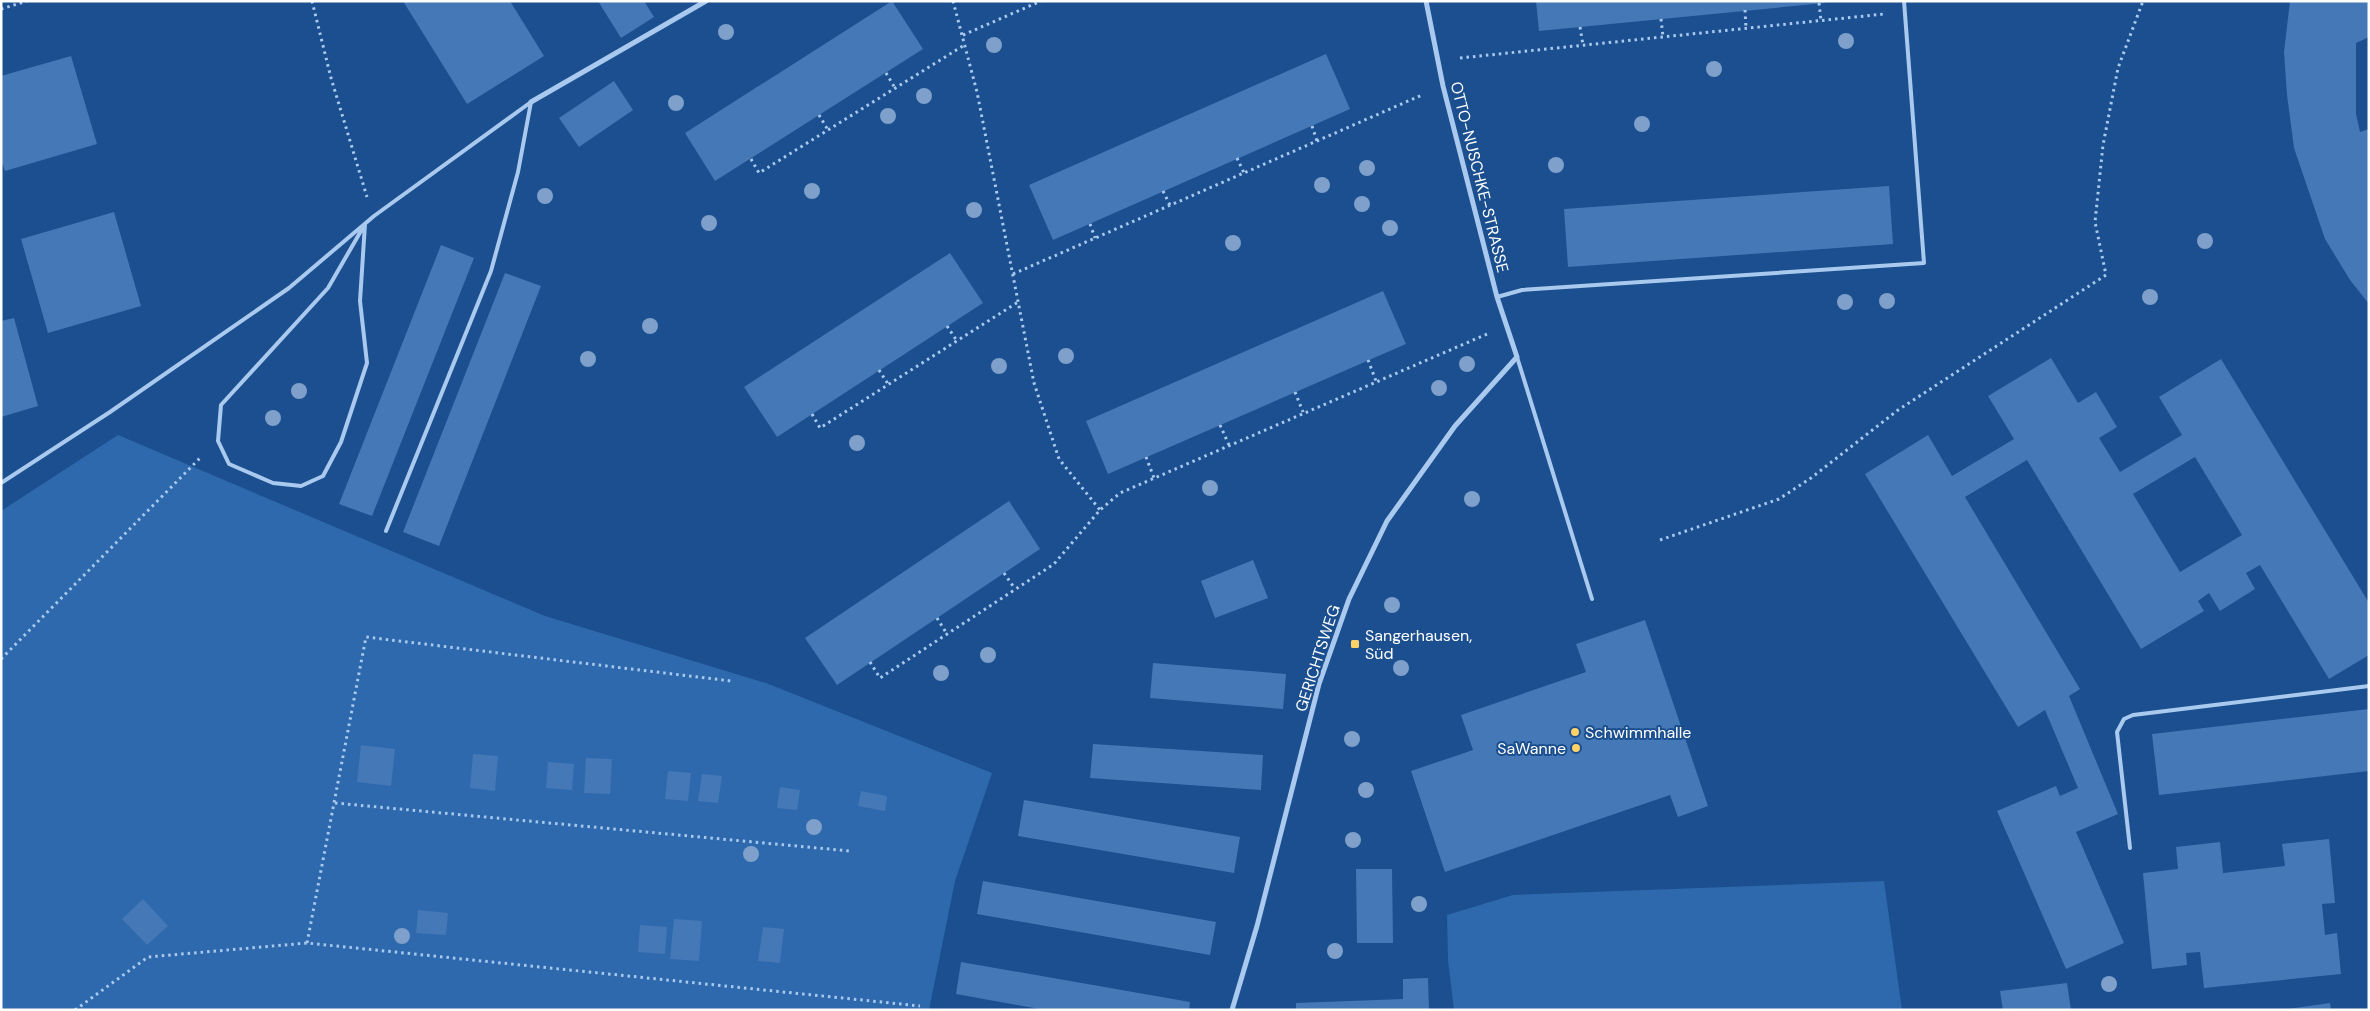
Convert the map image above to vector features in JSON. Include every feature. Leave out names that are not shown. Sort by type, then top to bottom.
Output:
[{"type":"street","points":[[531,102],[706,1]]},
{"type":"street","name":"OTTO-NUSCHKE-STRASSE","points":[[1426,1],[1443,86],[1497,297],[1517,357]]},
{"type":"street","name":"GERICHTSWEG","points":[[1232,1010],[1257,926],[1319,684],[1349,599],[1387,521],[1455,426],[1517,357]]},
{"type":"lane","points":[[1497,297],[1522,290],[1924,263],[1904,1]]},
{"type":"lane","points":[[1,483],[110,412],[289,288],[374,216],[531,102]]},
{"type":"lane","points":[[386,530],[491,271],[518,172],[531,102]]},
{"type":"lane","points":[[365,224],[360,301],[367,363],[341,442],[323,476],[301,486],[274,483],[229,464],[218,441],[221,405],[328,288],[365,224]]},
{"type":"lane","points":[[1517,357],[1592,599]]},
{"type":"lane","points":[[2130,848],[2118,732],[2124,719],[2133,715],[2369,686]]},
{"type":"path","points":[[1,9],[27,1]]},
{"type":"path","points":[[312,1],[355,159],[374,216]]},
{"type":"path","points":[[952,1],[966,44],[1034,383],[1060,459],[1100,510]]},
{"type":"path","points":[[963,35],[1041,1]]},
{"type":"path","points":[[1660,540],[1779,499],[1811,478],[1898,410],[2106,275],[2096,222],[2103,145],[2118,68],[2143,1]]},
{"type":"path","points":[[1819,3],[1820,21]]},
{"type":"path","points":[[1745,10],[1746,28]]},
{"type":"path","points":[[1438,60],[1904,12]]},
{"type":"path","points":[[1661,19],[1663,37]]},
{"type":"path","points":[[1580,27],[1583,45]]},
{"type":"path","points":[[751,159],[759,173],[966,44]]},
{"type":"path","points":[[886,73],[895,88]]},
{"type":"path","points":[[1013,274],[1443,86]]},
{"type":"path","points":[[819,115],[828,130]]},
{"type":"path","points":[[1312,126],[1317,141]]},
{"type":"path","points":[[1238,158],[1244,173]]},
{"type":"path","points":[[1163,191],[1170,205]]},
{"type":"path","points":[[1090,224],[1096,238]]},
{"type":"path","points":[[812,414],[820,428],[1018,302]]},
{"type":"path","points":[[947,326],[957,341]]},
{"type":"path","points":[[870,662],[880,678],[1054,564],[1100,510],[1120,493],[1376,381],[1506,327]]},
{"type":"path","points":[[1368,360],[1376,381]]},
{"type":"path","points":[[879,370],[888,384]]},
{"type":"path","points":[[1295,392],[1304,412]]},
{"type":"path","points":[[1220,425],[1229,445]]},
{"type":"path","points":[[1,660],[218,441]]},
{"type":"path","points":[[1146,457],[1154,478]]},
{"type":"path","points":[[1004,573],[1015,589]]},
{"type":"path","points":[[936,618],[947,634]]},
{"type":"path","points":[[307,943],[366,637],[731,681]]},
{"type":"path","points":[[334,803],[850,851]]},
{"type":"path","points":[[75,1010],[148,957],[307,943],[920,1006]]},
{"type":"shaded area","points":[[118,435],[545,616],[766,683],[992,773],[955,881],[929,1010],[1,1010],[1,511]]},
{"type":"shaded area","points":[[1884,881],[1902,1010],[1454,1010],[1448,960],[1447,915],[1513,895]]},
{"type":"building","points":[[403,1],[510,1],[544,56],[467,104]]},
{"type":"building","points":[[598,1],[644,1],[654,17],[621,38]]},
{"type":"building","points":[[892,1],[923,49],[715,181],[685,133]]},
{"type":"building","points":[[1536,1],[1824,1],[1825,3],[1539,31]]},
{"type":"building","points":[[2290,1],[2367,1],[2369,6],[2369,37],[2356,43],[2356,114],[2360,132],[2369,129],[2369,304],[2350,280],[2325,239],[2294,148],[2284,52]]},
{"type":"building","points":[[1326,54],[1350,109],[1053,240],[1029,185]]},
{"type":"building","points":[[71,56],[97,144],[5,171],[1,160],[1,76]]},
{"type":"building","points":[[614,81],[633,110],[579,147],[559,118]]},
{"type":"building","points":[[1889,186],[1893,244],[1568,267],[1564,209]]},
{"type":"building","points":[[114,212],[141,306],[48,333],[21,239]]},
{"type":"building","points":[[441,245],[474,258],[372,516],[339,504]]},
{"type":"building","points":[[950,253],[983,303],[777,437],[744,387]]},
{"type":"building","points":[[505,273],[541,286],[439,546],[403,532]]},
{"type":"building","points":[[1383,291],[1406,344],[1108,474],[1086,421]]},
{"type":"building","points":[[14,318],[38,406],[1,417],[1,321]]},
{"type":"building","points":[[2051,358],[2078,403],[2096,392],[2117,427],[2099,438],[2120,472],[2182,435],[2159,397],[2221,359],[2369,603],[2369,655],[2329,679],[2260,565],[2246,573],[2255,589],[2220,611],[2209,593],[2198,601],[2204,611],[2141,649],[2027,460],[1965,497],[2080,689],[2069,696],[2118,814],[2076,832],[2124,943],[2066,969],[1997,811],[2056,786],[2060,796],[2078,788],[2045,710],[2018,727],[1865,474],[1928,435],[1952,476],[2014,439],[1988,396]],"holes":[[[2195,457],[2242,535],[2180,572],[2133,494]]]},
{"type":"building","points":[[1009,501],[1040,549],[837,685],[805,638]]},
{"type":"building","points":[[1253,560],[1268,598],[1215,618],[1201,581]]},
{"type":"building","name":"Schwimmhalle","points":[[1645,620],[1708,806],[1678,817],[1670,795],[1445,872],[1411,771],[1473,750],[1461,715],[1586,672],[1576,644]]},
{"type":"building","points":[[1153,663],[1286,674],[1283,709],[1150,698]]},
{"type":"building","points":[[2369,709],[2369,771],[2159,795],[2152,734]]},
{"type":"building","points":[[1093,744],[1263,755],[1261,790],[1090,778]]},
{"type":"building","points":[[361,745],[395,749],[391,786],[357,782]]},
{"type":"building","points":[[473,754],[498,756],[495,791],[470,788]]},
{"type":"building","points":[[586,758],[612,759],[610,794],[584,793]]},
{"type":"building","points":[[548,762],[574,764],[572,790],[546,788]]},
{"type":"building","points":[[668,771],[691,773],[688,801],[665,799]]},
{"type":"building","points":[[702,774],[722,776],[718,803],[698,801]]},
{"type":"building","points":[[780,787],[800,790],[797,810],[777,808]]},
{"type":"building","points":[[861,791],[887,796],[885,811],[858,806]]},
{"type":"building","points":[[1024,800],[1240,837],[1234,873],[1018,836]]},
{"type":"building","points":[[2329,839],[2335,903],[2322,904],[2325,935],[2337,933],[2341,974],[2204,988],[2200,952],[2186,953],[2187,965],[2152,969],[2143,873],[2178,869],[2176,847],[2220,842],[2223,873],[2285,866],[2282,844]]},
{"type":"building","points":[[1356,869],[1392,869],[1393,943],[1357,943]]},
{"type":"building","points":[[983,881],[1216,922],[1210,955],[977,914]]},
{"type":"building","points":[[143,899],[168,926],[147,945],[122,919]]},
{"type":"building","points":[[418,910],[448,913],[446,935],[416,933]]},
{"type":"building","points":[[674,919],[702,921],[699,961],[670,959]]},
{"type":"building","points":[[640,925],[667,927],[665,954],[638,952]]},
{"type":"building","points":[[763,927],[784,929],[780,963],[758,961]]},
{"type":"building","points":[[961,962],[1190,1002],[1189,1010],[1045,1010],[956,994]]},
{"type":"building","points":[[1428,978],[1429,1010],[1296,1010],[1296,1003],[1403,999],[1403,979]]},
{"type":"building","points":[[2067,983],[2071,1010],[2003,1010],[2000,991]]},
{"type":"building","points":[[2330,1003],[2331,1010],[2288,1010],[2288,1009]]},
{"type":"place","name":"Sangerhausen, Süd","points":[[1355,644]]},
{"type":"place","name":"Schwimmhalle","points":[[1575,732]]},
{"type":"place","name":"SaWanne","points":[[1576,748]]}]
